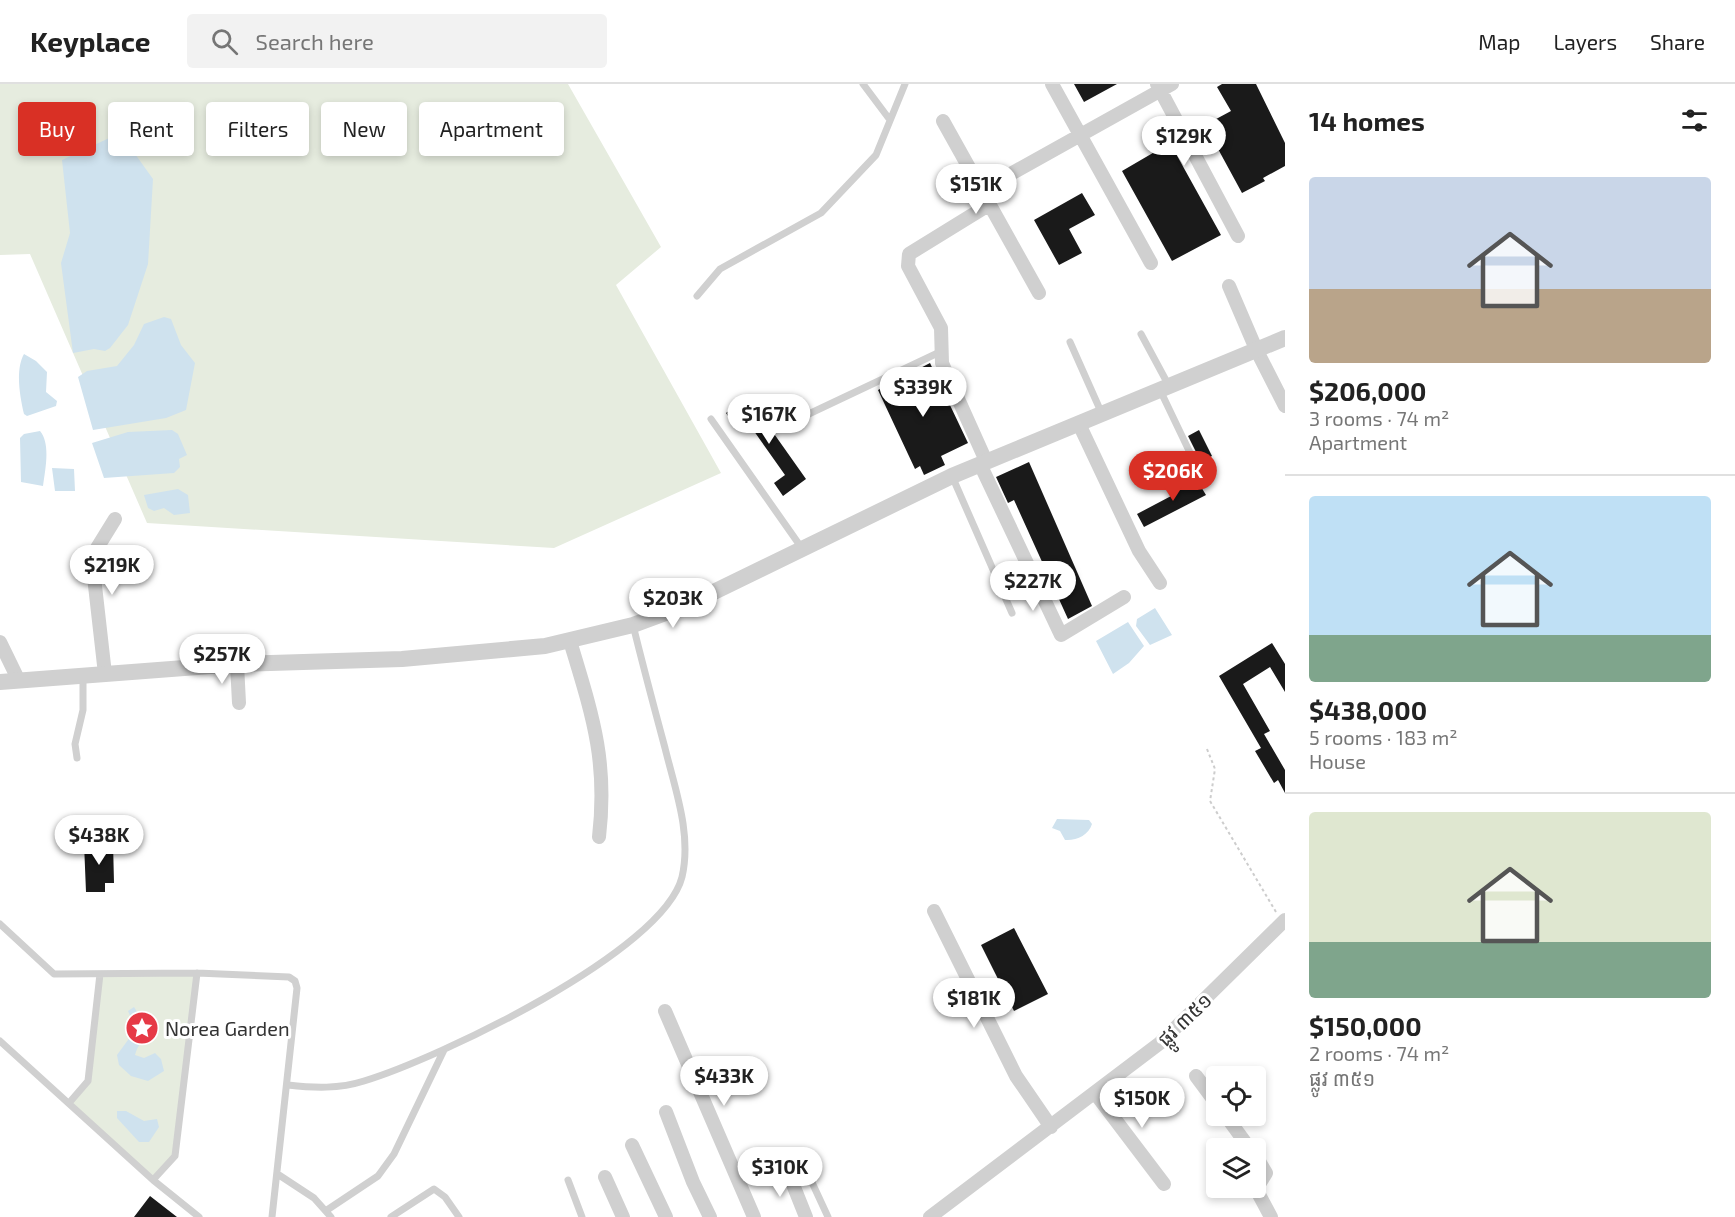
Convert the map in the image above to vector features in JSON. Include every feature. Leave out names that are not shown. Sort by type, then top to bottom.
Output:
[{"type":"street","points":[[1052,84],[1151,263]]},
{"type":"street","points":[[1124,597],[1061,635],[983,463],[942,363],[941,328],[907,260],[909,254],[982,209],[998,180],[1080,136],[1163,86],[1238,236]]},
{"type":"street","points":[[943,121],[1039,293]]},
{"type":"street","points":[[1229,286],[1256,349],[1285,406]]},
{"type":"street","points":[[0,682],[237,664],[402,659],[545,646],[633,625],[687,605],[952,476],[1285,338]]},
{"type":"street","points":[[1079,424],[1139,551],[1160,583]]},
{"type":"street","points":[[105,674],[93,567],[94,553],[115,519]]},
{"type":"street","points":[[570,641],[593,717],[602,759],[603,804],[599,837]]},
{"type":"street","points":[[0,642],[19,681]]},
{"type":"street","points":[[237,664],[239,703]]},
{"type":"street","points":[[934,911],[1016,1076],[1052,1127]]},
{"type":"street","name":"ផ្លូវ ៣៥១","points":[[930,1217],[1052,1127],[1160,1043],[1284,921]]},
{"type":"street","points":[[665,1011],[754,1217]]},
{"type":"street","points":[[1196,1076],[1206,1090]]},
{"type":"street","points":[[1095,1093],[1164,1184]]},
{"type":"street","points":[[666,1112],[693,1182],[710,1217]]},
{"type":"street","points":[[632,1145],[666,1217]]},
{"type":"street","points":[[788,1172],[806,1217]]},
{"type":"street","points":[[605,1177],[623,1217]]},
{"type":"street","points":[[1259,1198],[1271,1217]]},
{"type":"lane","points":[[863,84],[890,120]]},
{"type":"lane","points":[[697,296],[720,269],[821,213],[876,155],[905,84]]},
{"type":"lane","points":[[1141,334],[1204,482]]},
{"type":"lane","points":[[1070,342],[1102,414]]},
{"type":"lane","points":[[777,429],[942,351]]},
{"type":"lane","points":[[711,419],[802,550]]},
{"type":"lane","points":[[952,476],[1012,613]]},
{"type":"lane","points":[[288,1085],[315,1088],[364,1081],[444,1050],[532,1006],[615,952],[637,936],[665,906],[681,879],[684,831],[680,807],[633,625]]},
{"type":"lane","points":[[77,758],[75,744],[83,710],[83,676]]},
{"type":"lane","points":[[0,924],[54,974],[197,972],[289,977],[295,981],[297,988],[288,1085],[279,1175],[272,1217]]},
{"type":"lane","points":[[153,1180],[175,1156],[197,972]]},
{"type":"lane","points":[[69,1103],[88,1081],[100,974]]},
{"type":"lane","points":[[0,1041],[153,1180],[200,1217]]},
{"type":"lane","points":[[327,1210],[378,1176],[394,1154],[444,1050]]},
{"type":"lane","points":[[803,1163],[828,1217]]},
{"type":"lane","points":[[279,1175],[314,1198],[331,1217]]},
{"type":"lane","points":[[568,1180],[582,1217]]},
{"type":"lane","points":[[391,1217],[434,1190],[446,1197],[459,1217]]},
{"type":"path","points":[[1207,749],[1215,769],[1210,801],[1284,921]]},
{"type":"shaded area","points":[[0,84],[568,84],[661,247],[616,285],[721,473],[554,548],[147,523],[30,254],[0,255]]},
{"type":"shaded area","name":"Norea Garden","points":[[197,973],[175,1156],[153,1180],[69,1103],[88,1081],[100,974]]},
{"type":"water","points":[[108,139],[108,156],[136,156],[153,179],[148,264],[128,325],[110,348],[105,351],[94,349],[73,353],[61,263],[70,233],[62,160],[71,156],[96,156],[96,144]]},
{"type":"water","points":[[164,317],[171,319],[181,345],[195,363],[186,410],[166,418],[93,430],[78,377],[87,371],[117,366],[134,345],[144,324]]},
{"type":"water","points":[[24,354],[36,361],[47,372],[46,392],[57,401],[56,406],[27,416],[24,414],[19,384],[21,360]]},
{"type":"water","points":[[172,430],[178,434],[187,455],[179,459],[180,467],[174,473],[104,478],[92,443],[128,432]]},
{"type":"water","points":[[40,431],[46,450],[43,486],[21,482],[20,438],[24,434]]},
{"type":"water","points":[[52,468],[74,469],[75,491],[55,491]]},
{"type":"water","points":[[178,489],[188,495],[190,513],[174,515],[164,508],[154,511],[148,508],[144,495]]},
{"type":"water","points":[[1155,608],[1172,635],[1150,645],[1136,626],[1137,619]]},
{"type":"water","points":[[1128,622],[1144,646],[1129,663],[1113,674],[1096,641]]},
{"type":"water","points":[[1057,819],[1089,820],[1092,824],[1082,836],[1065,840],[1060,831],[1052,828]]},
{"type":"water","points":[[134,1007],[142,1020],[153,1022],[157,1029],[156,1034],[142,1042],[135,1055],[144,1058],[155,1053],[161,1059],[164,1071],[148,1081],[131,1076],[119,1065],[117,1055],[136,1029],[128,1011]]},
{"type":"water","points":[[117,1111],[126,1111],[144,1121],[157,1119],[159,1127],[149,1142],[139,1142],[117,1118]]},
{"type":"building","points":[[1074,84],[1117,84],[1084,102]]},
{"type":"building","points":[[1222,84],[1256,84],[1285,143],[1285,166],[1263,178],[1265,181],[1242,193],[1205,125],[1231,111],[1217,87]]},
{"type":"building","points":[[1170,143],[1221,235],[1172,261],[1122,171]]},
{"type":"building","points":[[1082,193],[1095,215],[1069,229],[1082,253],[1059,265],[1034,220]]},
{"type":"building","points":[[930,363],[968,443],[941,456],[945,465],[924,475],[920,466],[915,469],[878,390]]},
{"type":"building","points":[[748,397],[806,479],[783,496],[774,483],[785,475],[744,417],[734,425],[726,413]]},
{"type":"building","points":[[1199,430],[1212,456],[1201,462],[1188,436]]},
{"type":"building","points":[[1029,462],[1092,606],[1068,619],[1014,500],[1008,503],[996,477]]},
{"type":"building","points":[[1195,477],[1206,495],[1144,527],[1137,514],[1173,495],[1171,491]]},
{"type":"building","points":[[1272,643],[1285,664],[1285,692],[1270,667],[1243,684],[1270,731],[1264,734],[1285,770],[1285,793],[1278,780],[1274,783],[1255,751],[1261,748],[1219,676]]},
{"type":"building","points":[[113,842],[114,883],[105,883],[105,892],[86,892],[84,843]]},
{"type":"building","points":[[1014,928],[1048,994],[1014,1011],[981,945]]},
{"type":"building","points":[[150,1196],[177,1217],[134,1217]]},
{"type":"place","name":"Norea Garden","points":[[142,1028]]}]
